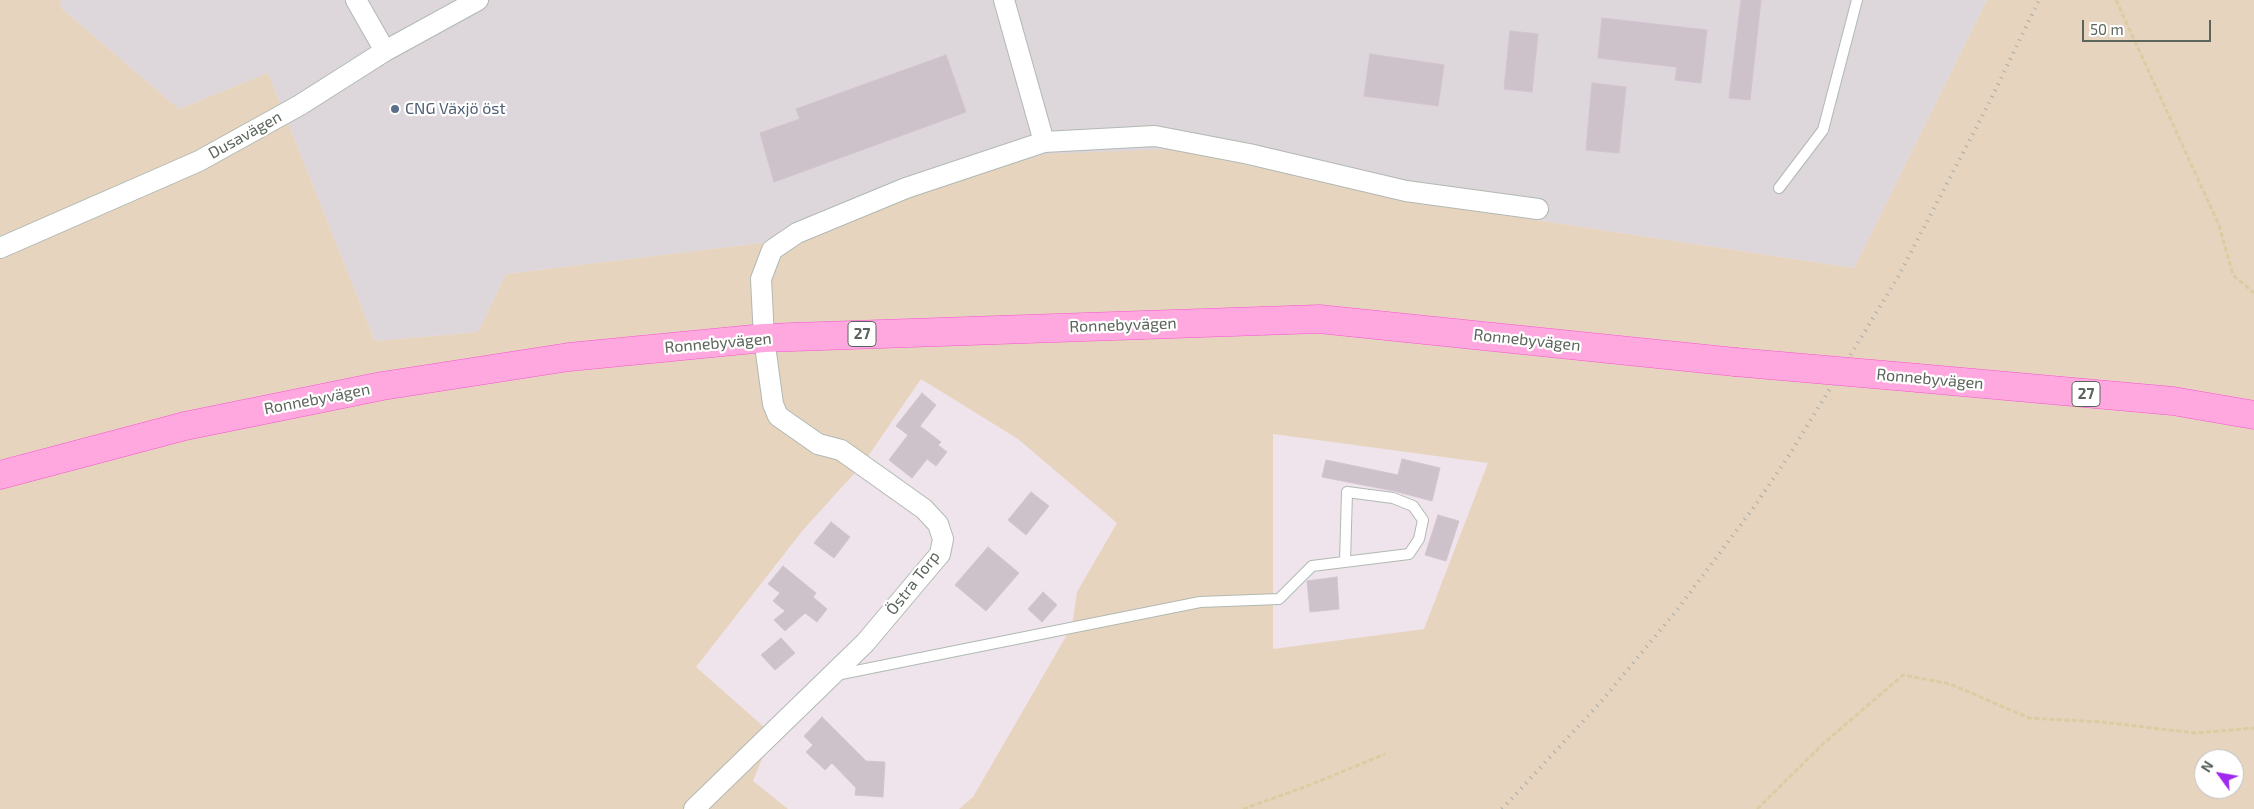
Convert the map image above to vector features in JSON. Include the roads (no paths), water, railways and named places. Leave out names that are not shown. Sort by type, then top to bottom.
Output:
[{"type":"main road","name":"Ronnebyvägen","points":[[0,474],[185,426],[382,386],[569,357],[764,338],[1320,319],[1736,362],[2173,402],[2254,415]]},
{"type":"street","points":[[356,0],[385,51]]},
{"type":"street","name":"Dusavägen","points":[[0,248],[199,160],[300,105],[385,51],[478,0]]},
{"type":"street","points":[[1004,0],[1044,142]]},
{"type":"street","name":"Östra Torp","points":[[694,809],[865,643],[940,554],[943,539],[938,524],[924,509],[841,450],[818,444],[778,416],[773,404],[764,338],[761,279],[772,250],[797,234],[906,188],[1044,142],[1155,136],[1249,154],[1406,192],[1538,209]]},
{"type":"lane","points":[[1779,188],[1823,130],[1857,0]]},
{"type":"lane","points":[[830,676],[1200,602],[1279,599],[1312,566],[1345,562],[1409,554],[1419,539],[1423,520],[1413,506],[1393,498],[1347,492],[1345,562]]},
{"type":"railway","points":[[1502,809],[1600,703],[1677,610],[1754,507],[1790,454],[1898,277],[1987,107],[2039,0]]},
{"type":"place","name":"CNG Växjö öst","points":[[395,109]]}]
